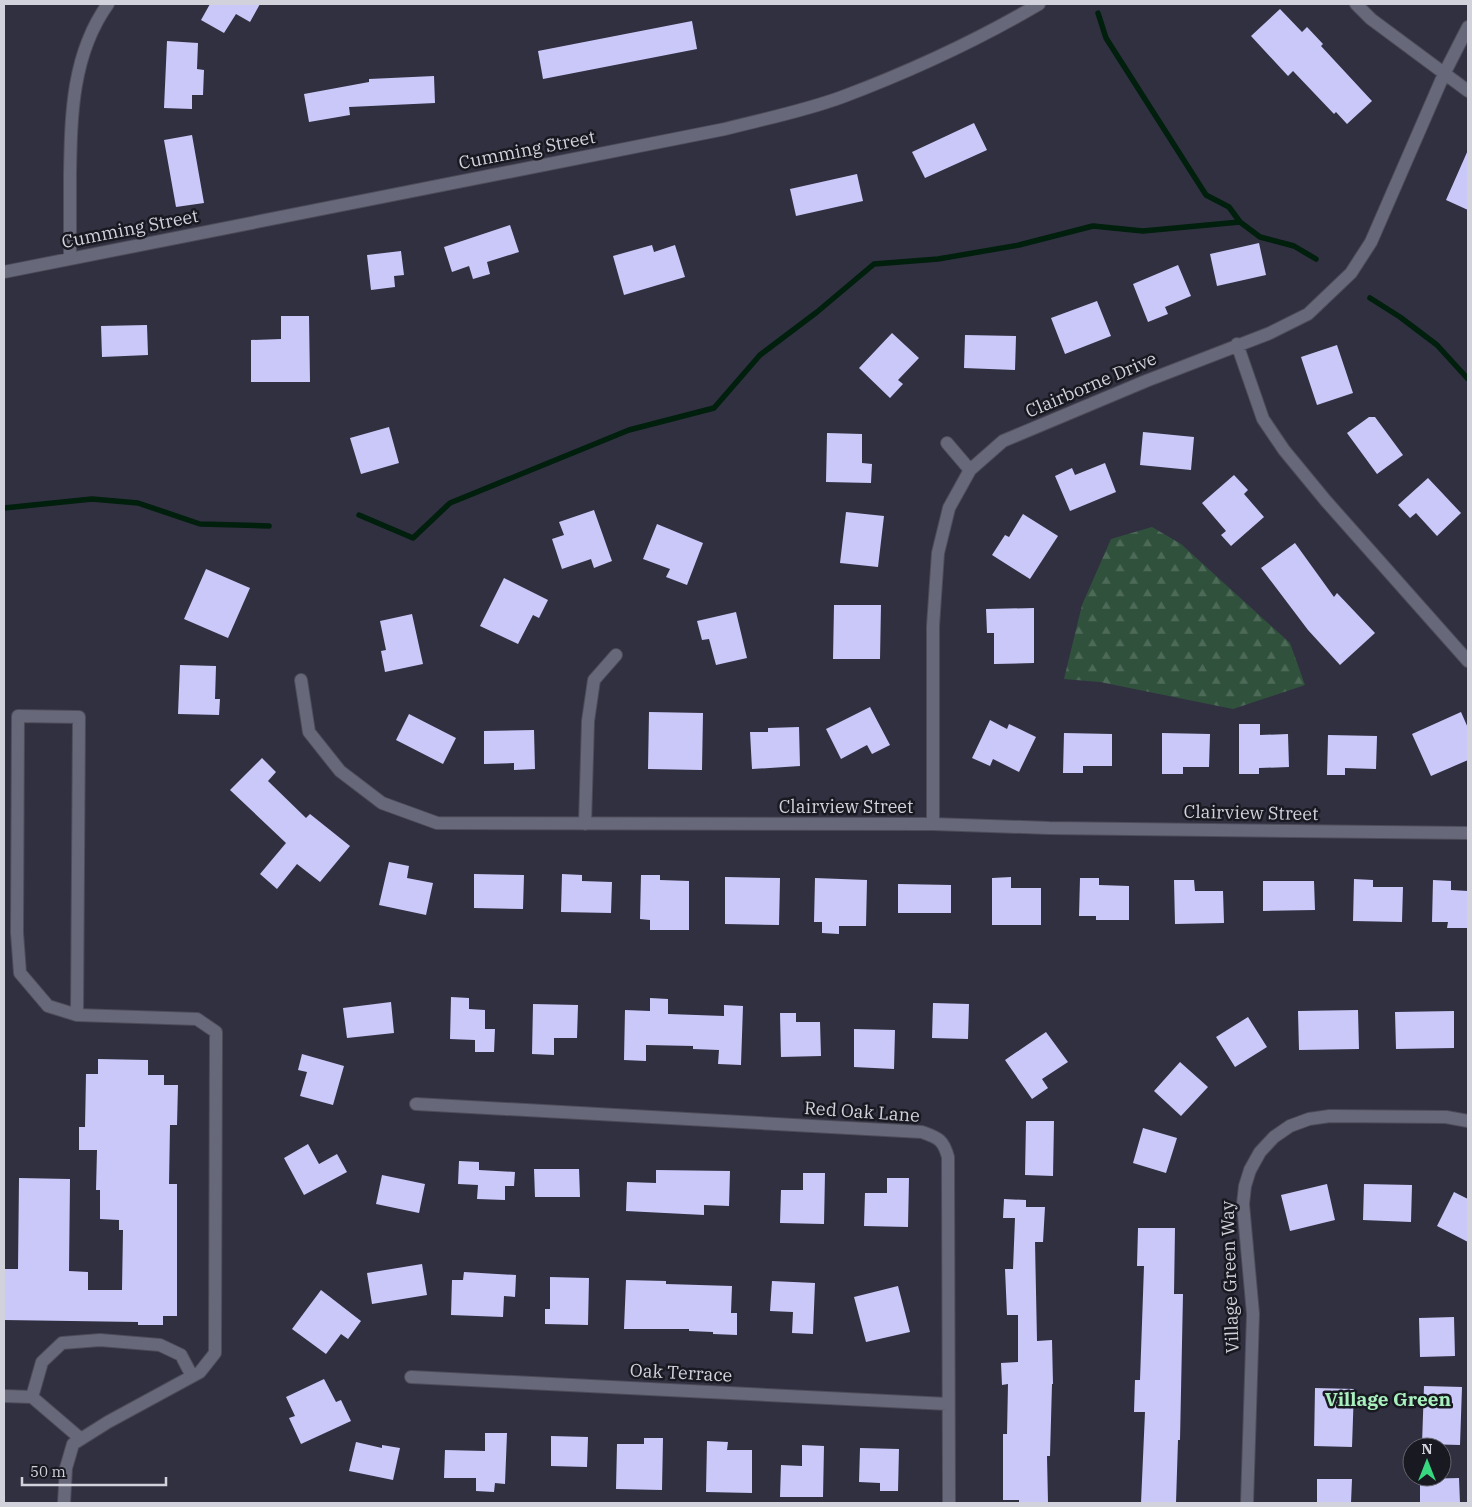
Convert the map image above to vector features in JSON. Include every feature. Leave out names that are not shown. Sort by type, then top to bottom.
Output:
[{"type":"street","points":[[70,259],[70,122],[74,84],[91,34],[108,4]]},
{"type":"street","name":"Cumming Street","points":[[4,272],[725,129],[782,115],[841,97],[935,60],[1038,4]]},
{"type":"street","points":[[1356,4],[1371,19],[1468,91]]},
{"type":"street","name":"Clairborne Drive","points":[[933,824],[933,626],[938,553],[949,508],[970,470],[1003,441],[1146,381],[1270,332],[1308,314],[1351,273],[1371,242],[1444,74],[1468,27]]},
{"type":"street","points":[[1237,344],[1263,419],[1284,450],[1326,501],[1468,661]]},
{"type":"street","points":[[947,443],[970,470]]},
{"type":"street","points":[[585,824],[588,721],[594,680],[616,655]]},
{"type":"street","name":"Clairview Street","points":[[301,680],[309,732],[340,771],[382,803],[437,823],[933,824],[1048,828],[1468,833]]},
{"type":"street","points":[[64,1503],[66,1468],[73,1444],[108,1422],[200,1372],[215,1353],[216,1032],[197,1019],[78,1015],[48,1006],[20,973],[10,933],[18,716],[79,717],[78,1015]]},
{"type":"street","name":"Red Oak Lane","points":[[416,1104],[922,1132],[938,1138],[944,1146],[948,1157],[949,1503]]},
{"type":"street","name":"Village Green Way","points":[[1247,1503],[1252,1314],[1243,1204],[1245,1186],[1253,1164],[1260,1152],[1274,1137],[1290,1126],[1309,1119],[1330,1116],[1446,1117],[1468,1122]]},
{"type":"street","points":[[32,1397],[42,1362],[62,1343],[100,1340],[160,1345],[181,1354],[192,1376]]},
{"type":"street","name":"Oak Terrace","points":[[411,1377],[948,1404]]},
{"type":"street","points":[[4,1396],[32,1397],[82,1439]]},
{"type":"green space","points":[[1152,527],[1181,544],[1290,643],[1305,685],[1233,709],[1100,682],[1064,679],[1082,605],[1111,539]]},
{"type":"building","points":[[210,4],[260,4],[250,22],[236,14],[224,33],[201,20]]},
{"type":"building","points":[[1280,9],[1302,32],[1307,27],[1323,44],[1321,46],[1372,101],[1347,124],[1336,112],[1334,114],[1293,71],[1288,76],[1251,36]]},
{"type":"building","points":[[692,21],[697,49],[543,79],[538,51]]},
{"type":"building","points":[[167,41],[198,43],[197,69],[204,70],[203,95],[192,95],[192,109],[164,108]]},
{"type":"building","points":[[434,76],[435,103],[349,107],[350,115],[309,122],[304,94],[369,82],[369,79]]},
{"type":"building","points":[[974,123],[987,150],[925,178],[912,152]]},
{"type":"building","points":[[192,135],[204,203],[176,207],[164,140]]},
{"type":"building","points":[[1468,150],[1468,210],[1446,200]]},
{"type":"building","points":[[857,174],[863,201],[796,216],[790,189]]},
{"type":"building","points":[[510,225],[519,252],[487,262],[490,274],[473,279],[469,266],[452,272],[444,247]]},
{"type":"building","points":[[1259,243],[1266,275],[1217,286],[1210,254]]},
{"type":"building","points":[[652,245],[654,252],[675,245],[685,277],[624,295],[613,256]]},
{"type":"building","points":[[401,251],[404,275],[394,276],[395,287],[371,290],[367,255]]},
{"type":"building","points":[[1178,265],[1191,296],[1165,307],[1168,314],[1148,322],[1133,284]]},
{"type":"building","points":[[1097,301],[1111,336],[1065,354],[1051,318]]},
{"type":"building","points":[[281,316],[309,316],[310,382],[251,382],[251,340],[281,339]]},
{"type":"building","points":[[147,325],[148,355],[102,357],[101,326]]},
{"type":"building","points":[[892,333],[919,358],[898,380],[903,384],[890,398],[859,368]]},
{"type":"building","points":[[965,335],[1016,336],[1015,370],[964,368]]},
{"type":"building","points":[[1337,345],[1353,393],[1317,405],[1301,357]]},
{"type":"building","points":[[1369,417],[1375,417],[1403,455],[1377,474],[1347,433]]},
{"type":"building","points":[[389,427],[399,463],[361,474],[350,438]]},
{"type":"building","points":[[1143,432],[1194,437],[1191,470],[1140,465]]},
{"type":"building","points":[[827,433],[862,434],[862,463],[872,464],[871,483],[826,482]]},
{"type":"building","points":[[1105,463],[1116,492],[1070,511],[1055,476],[1072,468],[1075,475]]},
{"type":"building","points":[[1234,475],[1248,490],[1244,494],[1264,517],[1231,546],[1221,535],[1226,531],[1202,503]]},
{"type":"building","points":[[1428,478],[1461,513],[1437,536],[1416,513],[1410,518],[1398,505]]},
{"type":"building","points":[[594,510],[612,561],[594,568],[591,559],[562,569],[552,539],[564,535],[559,522]]},
{"type":"building","points":[[846,512],[884,516],[878,567],[840,563]]},
{"type":"building","points":[[1023,514],[1058,536],[1030,579],[992,555],[1005,535],[1009,537]]},
{"type":"building","points":[[657,524],[703,543],[687,585],[666,577],[670,569],[643,559]]},
{"type":"building","points":[[1295,543],[1334,597],[1337,593],[1375,633],[1340,665],[1308,630],[1261,568]]},
{"type":"building","points":[[206,569],[250,588],[228,638],[184,619]]},
{"type":"building","points":[[504,578],[548,600],[539,618],[533,615],[518,644],[480,626]]},
{"type":"building","points":[[834,605],[881,605],[880,659],[833,659]]},
{"type":"building","points":[[1034,608],[1034,663],[994,664],[994,633],[987,633],[986,609]]},
{"type":"building","points":[[736,612],[747,658],[716,665],[709,639],[702,640],[697,621]]},
{"type":"building","points":[[412,614],[423,664],[385,672],[381,651],[386,650],[380,621]]},
{"type":"building","points":[[180,665],[216,666],[215,699],[220,699],[219,715],[178,714]]},
{"type":"building","points":[[870,707],[890,745],[872,754],[867,745],[841,759],[826,729]]},
{"type":"building","points":[[649,712],[703,713],[702,770],[648,769]]},
{"type":"building","points":[[1461,712],[1468,728],[1468,760],[1431,776],[1412,734]]},
{"type":"building","points":[[409,714],[456,738],[443,764],[396,740]]},
{"type":"building","points":[[990,720],[1007,729],[1009,724],[1036,737],[1019,772],[993,759],[990,766],[972,758]]},
{"type":"building","points":[[1239,724],[1260,724],[1260,735],[1288,734],[1289,767],[1259,768],[1259,774],[1239,774]]},
{"type":"building","points":[[799,727],[800,766],[752,769],[750,732],[768,732],[768,728]]},
{"type":"building","points":[[534,730],[535,769],[514,770],[514,763],[484,764],[484,731]]},
{"type":"building","points":[[1064,733],[1112,734],[1112,766],[1083,766],[1083,773],[1063,773]]},
{"type":"building","points":[[1162,733],[1210,734],[1209,767],[1183,767],[1183,774],[1162,774]]},
{"type":"building","points":[[1328,735],[1377,736],[1376,769],[1345,768],[1345,775],[1327,775]]},
{"type":"building","points":[[262,758],[276,772],[268,781],[306,818],[310,814],[350,846],[320,882],[297,864],[277,889],[260,874],[286,843],[230,790]]},
{"type":"building","points":[[389,862],[409,866],[407,878],[433,883],[426,915],[379,905]]},
{"type":"building","points":[[474,874],[524,875],[523,909],[474,908]]},
{"type":"building","points":[[562,874],[582,875],[582,881],[612,882],[611,913],[561,912]]},
{"type":"building","points":[[641,875],[660,875],[660,880],[689,881],[689,930],[650,930],[650,920],[640,919]]},
{"type":"building","points":[[725,877],[780,878],[779,925],[725,924]]},
{"type":"building","points":[[1011,877],[1011,888],[1041,888],[1041,925],[992,925],[992,878]]},
{"type":"building","points":[[815,878],[867,880],[866,926],[839,926],[839,934],[822,933],[822,922],[814,922]]},
{"type":"building","points":[[1080,878],[1099,878],[1099,885],[1129,886],[1129,920],[1096,920],[1096,916],[1079,916]]},
{"type":"building","points":[[1354,879],[1373,880],[1373,887],[1403,887],[1402,922],[1353,921]]},
{"type":"building","points":[[1174,880],[1194,880],[1195,891],[1223,891],[1224,923],[1175,924]]},
{"type":"building","points":[[1433,880],[1451,881],[1451,890],[1468,891],[1468,928],[1447,928],[1448,922],[1432,922]]},
{"type":"building","points":[[1263,881],[1314,881],[1315,910],[1263,911]]},
{"type":"building","points":[[898,884],[951,885],[951,913],[898,913]]},
{"type":"building","points":[[451,997],[469,998],[469,1009],[485,1010],[485,1029],[495,1029],[494,1052],[475,1052],[475,1040],[450,1039]]},
{"type":"building","points":[[650,998],[668,999],[668,1014],[724,1016],[724,1005],[743,1006],[741,1065],[718,1064],[719,1050],[693,1049],[693,1046],[646,1045],[646,1061],[624,1060],[625,1010],[650,1011]]},
{"type":"building","points":[[391,1002],[394,1033],[347,1038],[343,1008]]},
{"type":"building","points":[[933,1003],[969,1004],[968,1039],[932,1038]]},
{"type":"building","points":[[533,1004],[578,1005],[577,1038],[554,1038],[554,1055],[532,1054]]},
{"type":"building","points":[[1358,1010],[1359,1049],[1299,1050],[1298,1011]]},
{"type":"building","points":[[1454,1011],[1454,1048],[1396,1049],[1395,1012]]},
{"type":"building","points":[[780,1013],[796,1013],[796,1022],[820,1022],[821,1056],[781,1057]]},
{"type":"building","points":[[1248,1017],[1267,1047],[1235,1067],[1216,1037]]},
{"type":"building","points":[[854,1029],[895,1030],[894,1069],[854,1067]]},
{"type":"building","points":[[1046,1032],[1068,1062],[1042,1079],[1048,1088],[1032,1099],[1005,1060]]},
{"type":"building","points":[[302,1054],[344,1066],[333,1105],[300,1096],[307,1072],[298,1070]]},
{"type":"building","points":[[98,1059],[148,1060],[148,1075],[164,1075],[164,1085],[178,1085],[177,1125],[170,1125],[169,1184],[177,1184],[177,1316],[163,1316],[163,1325],[138,1325],[138,1322],[4,1320],[4,1269],[18,1269],[19,1178],[70,1179],[69,1271],[88,1272],[88,1290],[122,1290],[123,1230],[119,1230],[119,1220],[100,1219],[100,1190],[96,1190],[97,1150],[79,1150],[79,1127],[85,1127],[86,1074],[98,1074]]},
{"type":"building","points":[[1180,1062],[1208,1087],[1181,1116],[1154,1091]]},
{"type":"building","points":[[1026,1121],[1054,1121],[1053,1176],[1025,1175]]},
{"type":"building","points":[[1143,1128],[1177,1138],[1166,1173],[1133,1163]]},
{"type":"building","points":[[308,1144],[319,1164],[337,1154],[347,1172],[304,1195],[284,1158]]},
{"type":"building","points":[[459,1161],[479,1162],[479,1170],[515,1172],[514,1186],[505,1186],[505,1200],[477,1199],[478,1185],[458,1184]]},
{"type":"building","points":[[534,1169],[579,1169],[580,1197],[535,1197]]},
{"type":"building","points":[[656,1170],[730,1171],[729,1206],[704,1205],[704,1215],[626,1211],[627,1182],[656,1183]]},
{"type":"building","points":[[803,1173],[825,1173],[824,1224],[780,1223],[781,1190],[803,1190]]},
{"type":"building","points":[[382,1175],[425,1184],[419,1213],[376,1204]]},
{"type":"building","points":[[887,1178],[909,1178],[908,1227],[864,1226],[865,1193],[887,1193]]},
{"type":"building","points":[[1327,1184],[1335,1220],[1290,1231],[1281,1195]]},
{"type":"building","points":[[1364,1184],[1412,1185],[1411,1222],[1363,1220]]},
{"type":"building","points":[[1454,1192],[1468,1199],[1468,1242],[1437,1226]]},
{"type":"building","points":[[1004,1199],[1026,1200],[1026,1207],[1045,1207],[1043,1242],[1035,1242],[1037,1341],[1052,1340],[1053,1384],[1050,1456],[1047,1456],[1048,1503],[1019,1503],[1019,1500],[1003,1500],[1003,1434],[1007,1434],[1008,1384],[1002,1385],[1001,1363],[1018,1362],[1018,1315],[1007,1315],[1005,1269],[1013,1269],[1015,1218],[1003,1218]]},
{"type":"building","points":[[1138,1228],[1175,1228],[1174,1294],[1183,1294],[1180,1440],[1178,1440],[1176,1503],[1141,1503],[1145,1412],[1134,1412],[1135,1380],[1140,1380],[1144,1266],[1137,1266]]},
{"type":"building","points":[[422,1264],[427,1295],[372,1304],[367,1273]]},
{"type":"building","points":[[464,1272],[516,1275],[515,1297],[504,1296],[503,1317],[451,1315],[452,1280],[463,1280]]},
{"type":"building","points":[[550,1277],[589,1278],[588,1325],[545,1324],[545,1309],[550,1309]]},
{"type":"building","points":[[626,1280],[666,1281],[666,1284],[732,1286],[731,1313],[737,1313],[737,1335],[689,1331],[689,1329],[624,1329]]},
{"type":"building","points":[[772,1281],[815,1283],[813,1334],[792,1333],[793,1312],[770,1311]]},
{"type":"building","points":[[898,1286],[910,1332],[866,1342],[854,1297]]},
{"type":"building","points":[[321,1290],[361,1321],[348,1339],[341,1334],[326,1354],[292,1329]]},
{"type":"building","points":[[1454,1317],[1455,1356],[1420,1357],[1419,1318]]},
{"type":"building","points":[[324,1379],[336,1402],[341,1400],[351,1421],[301,1444],[289,1418],[295,1416],[286,1397]]},
{"type":"building","points":[[1424,1386],[1462,1387],[1460,1445],[1452,1445],[1452,1437],[1422,1437]]},
{"type":"building","points":[[1315,1388],[1354,1389],[1352,1447],[1314,1446]]},
{"type":"building","points":[[485,1433],[507,1433],[505,1484],[495,1483],[494,1492],[476,1491],[476,1478],[444,1478],[445,1450],[485,1451]]},
{"type":"building","points":[[551,1436],[588,1437],[587,1467],[551,1466]]},
{"type":"building","points":[[644,1438],[663,1438],[662,1490],[616,1489],[617,1444],[644,1444]]},
{"type":"building","points":[[707,1441],[728,1442],[727,1450],[752,1450],[752,1493],[706,1492]]},
{"type":"building","points":[[356,1442],[382,1448],[382,1445],[400,1448],[393,1480],[349,1471]]},
{"type":"building","points":[[802,1445],[824,1446],[823,1497],[780,1497],[781,1465],[802,1466]]},
{"type":"building","points":[[860,1448],[899,1449],[898,1491],[880,1491],[880,1483],[859,1482]]},
{"type":"building","points":[[1452,1478],[1459,1478],[1460,1503],[1420,1503],[1420,1487],[1452,1487]]},
{"type":"building","points":[[1317,1479],[1352,1479],[1351,1503],[1317,1503]]},
{"type":"waterway","points":[[1098,13],[1106,38],[1206,195],[1229,207],[1240,222],[1260,237],[1294,246],[1316,259]]},
{"type":"waterway","points":[[359,515],[413,538],[450,503],[629,430],[714,408],[760,355],[817,312],[874,264],[938,259],[1019,245],[1093,226],[1143,231],[1240,222]]},
{"type":"waterway","points":[[1370,298],[1400,317],[1437,345],[1468,379]]},
{"type":"waterway","points":[[4,508],[92,499],[138,503],[200,524],[269,526]]},
{"type":"district","name":"Village Green","points":[[1388,1399]]}]
